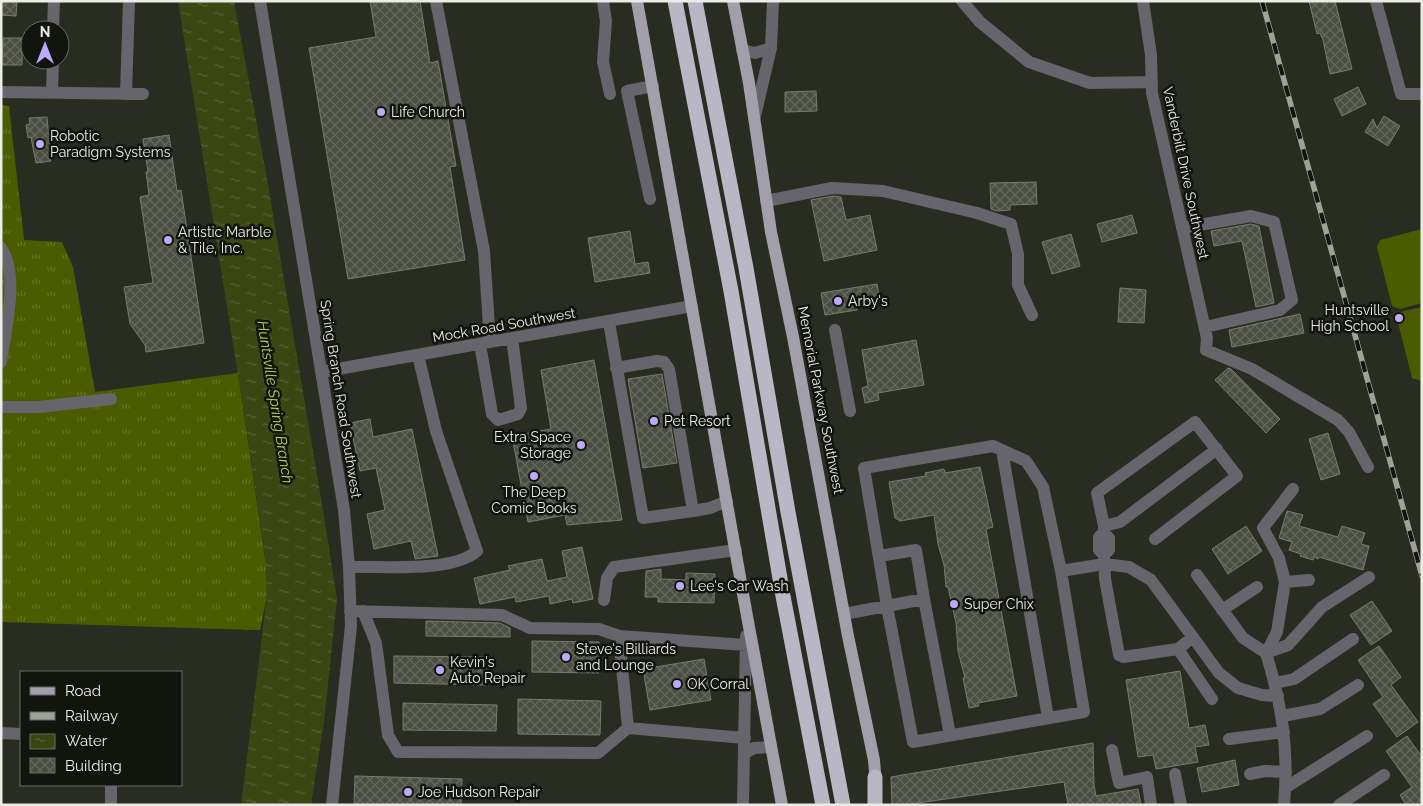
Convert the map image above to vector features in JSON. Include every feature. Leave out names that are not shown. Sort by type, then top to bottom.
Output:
[{"type":"highway","points":[[675,1],[731,291],[783,596],[823,805]]},
{"type":"highway","points":[[695,1],[746,268],[788,512],[843,805]]},
{"type":"highway","points":[[875,777],[875,805]]},
{"type":"main road","points":[[637,1],[782,805]]},
{"type":"main road","name":"Memorial Parkway Southwest","points":[[733,1],[754,118],[771,232],[874,760],[880,805]]},
{"type":"street","points":[[53,20],[54,1]]},
{"type":"street","points":[[126,94],[129,1]]},
{"type":"street","name":"Spring Branch Road Southwest","points":[[260,1],[344,510],[350,567],[350,626],[332,805]]},
{"type":"street","points":[[436,1],[484,251],[485,343],[492,414],[498,420],[518,414],[521,408],[512,338]]},
{"type":"street","points":[[603,1],[606,21],[603,62],[610,94]]},
{"type":"street","points":[[754,118],[771,48],[773,1]]},
{"type":"street","points":[[962,1],[980,22],[1029,62],[1090,83],[1152,82]]},
{"type":"street","name":"Vanderbilt Drive Southwest","points":[[1143,1],[1151,55],[1152,93],[1208,338],[1206,350],[1252,369],[1338,420],[1349,432],[1368,466]]},
{"type":"street","points":[[1376,1],[1401,94],[1422,94]]},
{"type":"street","points":[[742,50],[755,53],[771,48]]},
{"type":"street","points":[[52,93],[53,70]]},
{"type":"street","points":[[650,199],[627,91],[652,86]]},
{"type":"street","points":[[1,92],[143,94]]},
{"type":"street","points":[[766,201],[832,188],[883,192],[977,213],[1011,224],[1018,254],[1018,285],[1032,315]]},
{"type":"street","points":[[1182,228],[1251,216],[1274,222],[1276,230],[1292,300],[1280,310],[1205,327]]},
{"type":"street","points":[[1,248],[8,261],[10,294],[1,362]]},
{"type":"street","name":"Mock Road Southwest","points":[[321,372],[692,306]]},
{"type":"street","points":[[609,322],[643,518],[710,508],[727,501]]},
{"type":"street","points":[[835,330],[850,411]]},
{"type":"street","points":[[350,567],[441,566],[471,557],[477,551],[436,432],[418,355]]},
{"type":"street","points":[[616,368],[657,361],[664,362],[669,369],[692,511]]},
{"type":"street","points":[[1,407],[39,407],[111,399]]},
{"type":"street","points":[[1104,529],[1097,493],[1195,422],[1237,476],[1155,539]]},
{"type":"street","points":[[993,446],[1002,450],[1026,461],[1043,487],[1061,571],[1084,712],[913,742],[887,606],[864,468],[993,446]]},
{"type":"street","points":[[1193,637],[1178,649],[1123,657],[1119,655],[1104,579],[1104,559],[1099,550],[1099,538],[1104,529],[1120,522],[1217,449]]},
{"type":"street","points":[[1002,450],[1048,718]]},
{"type":"street","points":[[1266,653],[1277,632],[1285,582],[1279,558],[1263,528],[1293,490]]},
{"type":"street","points":[[604,600],[607,578],[614,567],[736,550]]},
{"type":"street","points":[[879,556],[916,550],[950,735]]},
{"type":"street","points":[[1061,571],[1104,559],[1129,567],[1151,580],[1219,673],[1238,688],[1262,695],[1277,690],[1353,639]]},
{"type":"street","points":[[1197,575],[1243,638],[1266,653],[1277,690],[1284,732],[1286,772],[1284,805]]},
{"type":"street","points":[[1266,653],[1288,645],[1322,607],[1369,577]]},
{"type":"street","points":[[1285,582],[1309,580]]},
{"type":"street","points":[[1222,610],[1257,587]]},
{"type":"street","points":[[844,614],[924,599]]},
{"type":"street","points":[[350,611],[502,615],[530,628],[599,629],[618,636],[746,645]]},
{"type":"street","points":[[363,611],[376,643],[388,735],[398,752],[598,753],[628,728],[745,738]]},
{"type":"street","points":[[743,805],[747,616]]},
{"type":"street","points":[[618,636],[628,728]]},
{"type":"street","points":[[1178,649],[1212,699]]},
{"type":"street","points":[[1282,716],[1320,709],[1358,685]]},
{"type":"street","points":[[1229,739],[1284,732]]},
{"type":"street","points":[[1,733],[20,734]]},
{"type":"street","points":[[1285,788],[1367,736]]},
{"type":"street","points":[[745,753],[754,748],[771,747]]},
{"type":"street","points":[[1112,750],[1119,783],[1146,778],[1151,805]]},
{"type":"street","points":[[1250,774],[1265,771],[1286,772]]},
{"type":"street","points":[[1176,774],[1181,805]]},
{"type":"street","points":[[1339,805],[1384,775]]},
{"type":"street","points":[[111,786],[111,805]]},
{"type":"green space","points":[[1,105],[9,106],[24,240],[62,242],[73,267],[95,392],[238,373],[266,565],[267,596],[260,630],[1,622]]},
{"type":"green space","points":[[1422,229],[1422,303],[1400,309],[1392,306],[1377,247],[1380,240]]},
{"type":"green space","points":[[1422,307],[1422,381],[1412,378],[1397,319],[1400,312]]},
{"type":"water","name":"Huntsville Spring Branch","points":[[178,1],[234,1],[266,173],[324,516],[337,599],[324,722],[311,805],[241,805],[267,596],[266,565],[245,419]]},
{"type":"building","points":[[1,1],[17,1],[16,16],[1,15]]},
{"type":"building","points":[[370,1],[420,1],[430,63],[438,61],[456,166],[450,167],[465,260],[348,279],[309,48],[376,37]]},
{"type":"building","points":[[1309,1],[1335,1],[1352,69],[1330,74],[1323,40],[1320,33],[1317,34]]},
{"type":"building","points":[[3,38],[20,38],[20,65],[2,65]]},
{"type":"building","points":[[1358,87],[1366,104],[1342,116],[1334,99]]},
{"type":"building","points":[[816,91],[817,111],[785,112],[785,92]]},
{"type":"building","points":[[1384,116],[1400,126],[1388,146],[1365,132],[1373,119],[1377,128]]},
{"type":"building","name":"Robotic Paradigm Systems","points":[[47,117],[51,161],[36,163],[31,137],[28,138],[26,125],[30,124],[29,118]]},
{"type":"building","name":"Artistic Marble & Tile, Inc.","points":[[169,135],[177,191],[181,190],[204,343],[146,352],[145,345],[130,324],[124,287],[153,283],[140,197],[149,195],[143,139]]},
{"type":"building","points":[[1036,182],[1037,204],[1010,205],[1010,210],[997,211],[991,209],[990,183]]},
{"type":"building","points":[[833,196],[841,197],[846,220],[870,215],[877,250],[824,261],[811,200]]},
{"type":"building","points":[[1132,215],[1137,233],[1102,242],[1097,224]]},
{"type":"building","points":[[1251,224],[1259,226],[1274,303],[1256,307],[1242,241],[1214,246],[1211,231]]},
{"type":"building","points":[[630,231],[635,264],[648,262],[650,273],[595,282],[588,238]]},
{"type":"building","points":[[1071,234],[1080,266],[1052,274],[1042,242]]},
{"type":"building","points":[[877,284],[879,296],[855,300],[857,310],[825,315],[821,293]]},
{"type":"building","points":[[1120,288],[1146,290],[1144,323],[1118,322]]},
{"type":"building","points":[[1300,314],[1304,333],[1232,347],[1229,330]]},
{"type":"building","points":[[916,340],[924,385],[878,393],[879,400],[865,403],[862,388],[868,386],[862,350]]},
{"type":"building","name":"Extra Space Storage","points":[[594,360],[622,520],[567,525],[565,515],[528,522],[512,436],[551,429],[541,370]]},
{"type":"building","points":[[1228,368],[1280,419],[1266,433],[1215,380]]},
{"type":"building","name":"Pet Resort","points":[[662,374],[677,463],[643,468],[628,379]]},
{"type":"building","points":[[370,419],[373,437],[412,429],[438,556],[415,559],[411,541],[374,549],[367,514],[385,510],[376,468],[360,471],[350,423]]},
{"type":"building","points":[[1328,433],[1340,474],[1321,480],[1309,439]]},
{"type":"building","points":[[980,467],[993,527],[986,529],[1017,696],[978,703],[979,706],[969,708],[963,678],[965,678],[958,651],[956,623],[948,587],[946,587],[944,565],[938,544],[934,515],[900,521],[895,518],[889,482],[926,476],[925,473],[944,469],[945,473]]},
{"type":"building","points":[[1287,511],[1303,515],[1299,526],[1338,537],[1342,526],[1365,533],[1361,544],[1369,546],[1363,570],[1319,557],[1318,559],[1314,557],[1313,560],[1289,550],[1292,542],[1279,538]]},
{"type":"building","points":[[1246,526],[1262,551],[1228,574],[1212,549]]},
{"type":"building","points":[[582,547],[593,599],[573,603],[572,599],[550,604],[549,596],[516,602],[515,597],[480,604],[474,578],[510,570],[508,566],[542,559],[547,581],[567,577],[562,551]]},
{"type":"building","name":"Lee's Car Wash","points":[[661,569],[661,579],[686,580],[686,573],[715,574],[714,603],[658,602],[658,597],[645,597],[646,571]]},
{"type":"building","points":[[1372,601],[1392,631],[1371,645],[1350,615]]},
{"type":"building","points":[[426,621],[500,623],[510,628],[510,637],[426,636]]},
{"type":"building","name":"Steve's Billiards and Lounge","points":[[532,641],[599,642],[599,673],[532,672]]},
{"type":"building","points":[[1379,646],[1401,677],[1391,685],[1418,722],[1397,737],[1373,704],[1383,697],[1358,660]]},
{"type":"building","name":"Kevin's Auto Repair","points":[[394,656],[486,657],[486,685],[394,683]]},
{"type":"building","name":"OK Corral","points":[[704,659],[711,700],[650,710],[643,669]]},
{"type":"building","points":[[1180,671],[1189,728],[1205,725],[1209,745],[1195,747],[1198,762],[1156,769],[1153,755],[1138,757],[1126,680]]},
{"type":"building","points":[[518,699],[601,701],[600,735],[518,734]]},
{"type":"building","name":"Kevin's Auto Repair","points":[[403,703],[497,705],[496,731],[403,730]]},
{"type":"building","points":[[1407,736],[1422,757],[1422,805],[1406,805],[1400,795],[1412,787],[1386,751]]},
{"type":"building","points":[[1093,743],[1096,796],[1138,789],[1141,805],[1068,805],[1064,782],[904,805],[892,805],[891,777]]},
{"type":"building","points":[[1235,760],[1239,785],[1202,792],[1197,768]]},
{"type":"building","name":"Joe Hudson Repair","points":[[355,776],[462,779],[461,805],[354,805]]},
{"type":"railway","points":[[1262,1],[1422,576]]},
{"type":"place","name":"Life Church","points":[[381,112]]},
{"type":"place","name":"Robotic Paradigm Systems","points":[[40,144]]},
{"type":"place","name":"Artistic Marble & Tile, Inc.","points":[[168,240]]},
{"type":"place","name":"Arby's","points":[[838,301]]},
{"type":"place","name":"Huntsville High School","points":[[1399,318]]},
{"type":"place","name":"Pet Resort","points":[[654,421]]},
{"type":"place","name":"Extra Space Storage","points":[[581,445]]},
{"type":"place","name":"The Deep Comic Books","points":[[534,476]]},
{"type":"place","name":"Lee's Car Wash","points":[[680,586]]},
{"type":"place","name":"Super Chix","points":[[954,604]]},
{"type":"place","name":"Steve's Billiards and Lounge","points":[[566,657]]},
{"type":"place","name":"Kevin's Auto Repair","points":[[440,670]]},
{"type":"place","name":"OK Corral","points":[[677,684]]},
{"type":"place","name":"Joe Hudson Repair","points":[[408,792]]}]
